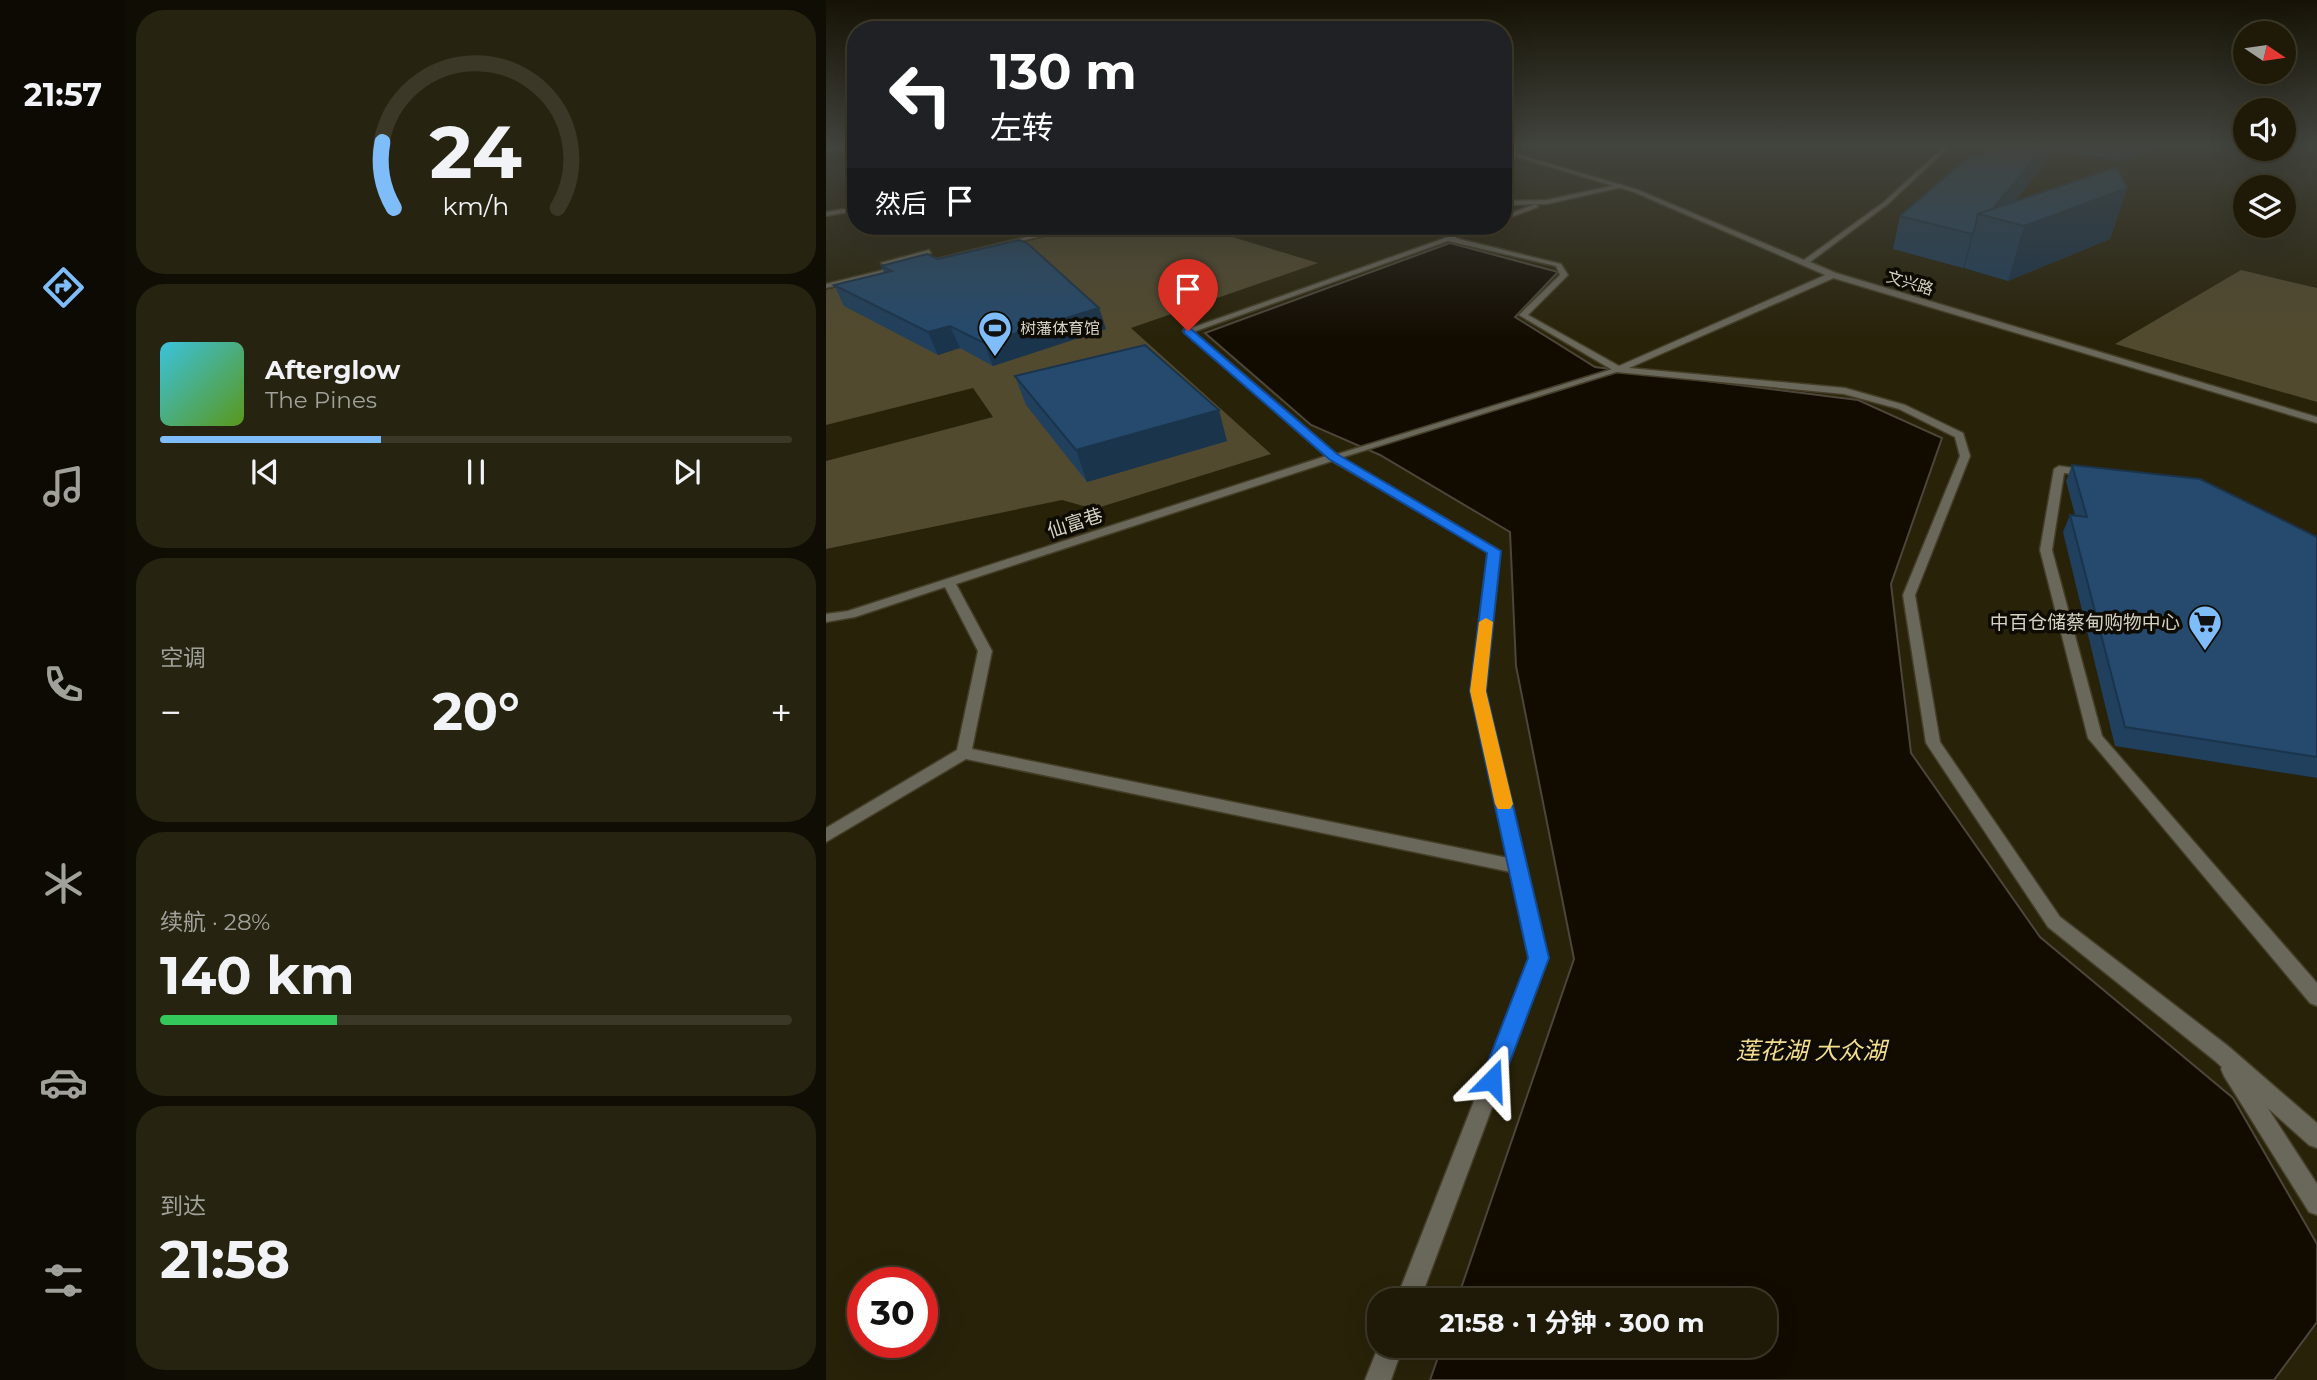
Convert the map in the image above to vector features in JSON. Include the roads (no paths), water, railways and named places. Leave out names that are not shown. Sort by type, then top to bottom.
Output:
[{"type":"street","name":"文兴路","points":[[1676,209],[1833,275],[2317,420]]},
{"type":"street","points":[[1803,264],[1876,209]]},
{"type":"street","points":[[826,214],[847,210]]},
{"type":"street","points":[[826,286],[1041,235]]},
{"type":"street","points":[[1413,1288],[1539,958],[1478,691],[1494,551],[1333,457],[1188,331],[1460,235]]},
{"type":"street","points":[[1450,239],[1559,265],[1564,275],[1523,315],[1619,370],[1845,391],[1902,407],[1960,435],[1965,456],[1909,595],[1933,743],[2054,922],[2221,1053],[2317,1137]]},
{"type":"street","points":[[853,270],[933,251]]},
{"type":"street","name":"仙富巷","points":[[826,618],[850,614],[1333,457],[1619,370],[1833,275]]},
{"type":"street","points":[[2097,474],[2059,469],[2046,550],[2095,738],[2317,996]]},
{"type":"street","points":[[949,582],[985,651],[964,753]]},
{"type":"street","points":[[826,836],[964,753],[1518,867]]},
{"type":"street","points":[[2221,1053],[2317,1205]]},
{"type":"street","points":[[1378,1380],[1386,1358]]},
{"type":"water","name":"莲花湖 大众湖","points":[[1450,243],[1558,272],[1515,317],[1595,367],[1858,400],[1942,438],[1891,584],[1911,753],[2040,937],[2233,1098],[2317,1244],[2317,1322],[2274,1380],[1430,1380],[1438,1358],[1777,1358],[1777,1288],[1461,1288],[1574,959],[1516,666],[1510,532],[1380,455],[1311,425],[1205,333]]},
{"type":"place","name":"树藩体育馆","points":[[995,358]]},
{"type":"place","name":"中百仓储蔡甸购物中心","points":[[2205,652]]}]
